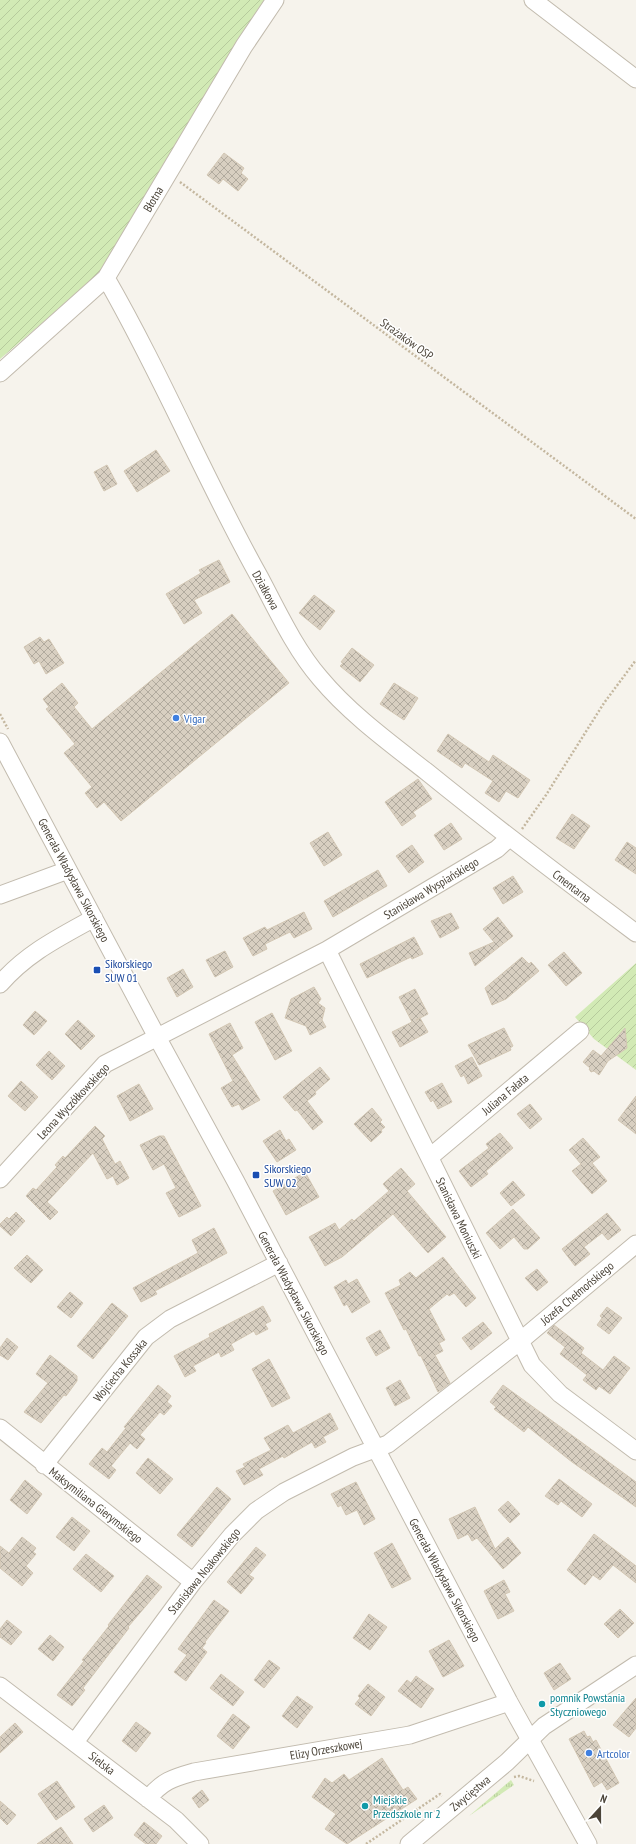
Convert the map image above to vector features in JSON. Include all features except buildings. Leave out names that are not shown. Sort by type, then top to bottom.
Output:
[{"type":"street","name":"Błotna","points":[[0,373],[106,278],[244,46],[275,0]]},
{"type":"street","points":[[533,0],[636,79]]},
{"type":"street","name":"Działkowa","points":[[106,278],[135,329],[229,522],[301,652],[315,672],[350,709],[509,838]]},
{"type":"street","name":"Generała Władysława Sikorskiego","points":[[0,742],[157,1037],[222,1155],[509,1702],[588,1844]]},
{"type":"street","name":"Cmentarna","points":[[509,838],[636,933]]},
{"type":"street","name":"Stanisława Wyspiańskiego","points":[[157,1037],[327,950],[498,848],[509,838]]},
{"type":"street","points":[[0,895],[68,870]]},
{"type":"street","points":[[0,984],[24,960],[38,949],[94,918]]},
{"type":"street","name":"Stanisława Moniuszki","points":[[327,950],[519,1342],[532,1365],[560,1394],[636,1451]]},
{"type":"street","name":"Juliana Fałata","points":[[430,1158],[580,1031]]},
{"type":"street","name":"Leona Wyczółkowskiego","points":[[0,1179],[105,1064],[157,1037]]},
{"type":"street","name":"Józefa Chełmońskiego","points":[[375,1448],[388,1444],[519,1342],[636,1244]]},
{"type":"street","name":"Wojciecha Kossaka","points":[[44,1465],[146,1337],[170,1320],[278,1263]]},
{"type":"street","name":"Maksymiliana Gierymskiego","points":[[0,1428],[44,1465],[192,1582]]},
{"type":"street","name":"Stanisława Noakowskiego","points":[[74,1742],[192,1582],[232,1535],[256,1511],[284,1492],[353,1457],[375,1448]]},
{"type":"street","points":[[530,1740],[544,1726],[636,1664]]},
{"type":"street","name":"Sielska","points":[[0,1686],[176,1820],[200,1844]]},
{"type":"street","name":"Elizy Orzeszkowej","points":[[148,1799],[157,1788],[169,1779],[194,1772],[410,1735],[509,1702]]},
{"type":"street","name":"Zwycięstwa","points":[[409,1844],[530,1740]]},
{"type":"path","name":"Strażaków OSP","points":[[168,174],[636,519]]},
{"type":"path","points":[[509,838],[521,831],[546,795],[604,703],[636,660]]},
{"type":"path","points":[[366,1844],[440,1794]]},
{"type":"green space","points":[[0,0],[267,0],[98,275],[0,359]]},
{"type":"green space","points":[[636,963],[636,1070],[594,1039],[575,1017]]},
{"type":"green space","points":[[511,1780],[514,1785],[469,1816]]},
{"type":"place","name":"Vigar","points":[[176,718]]},
{"type":"place","name":"Sikorskiego SUW 01","points":[[97,970]]},
{"type":"place","name":"Sikorskiego SUW 02","points":[[256,1175]]},
{"type":"place","name":"pomnik Powstania Styczniowego","points":[[542,1704]]},
{"type":"place","name":"Artcolor","points":[[589,1753]]},
{"type":"place","name":"Miejskie Przedszkole nr 2","points":[[365,1806]]}]
